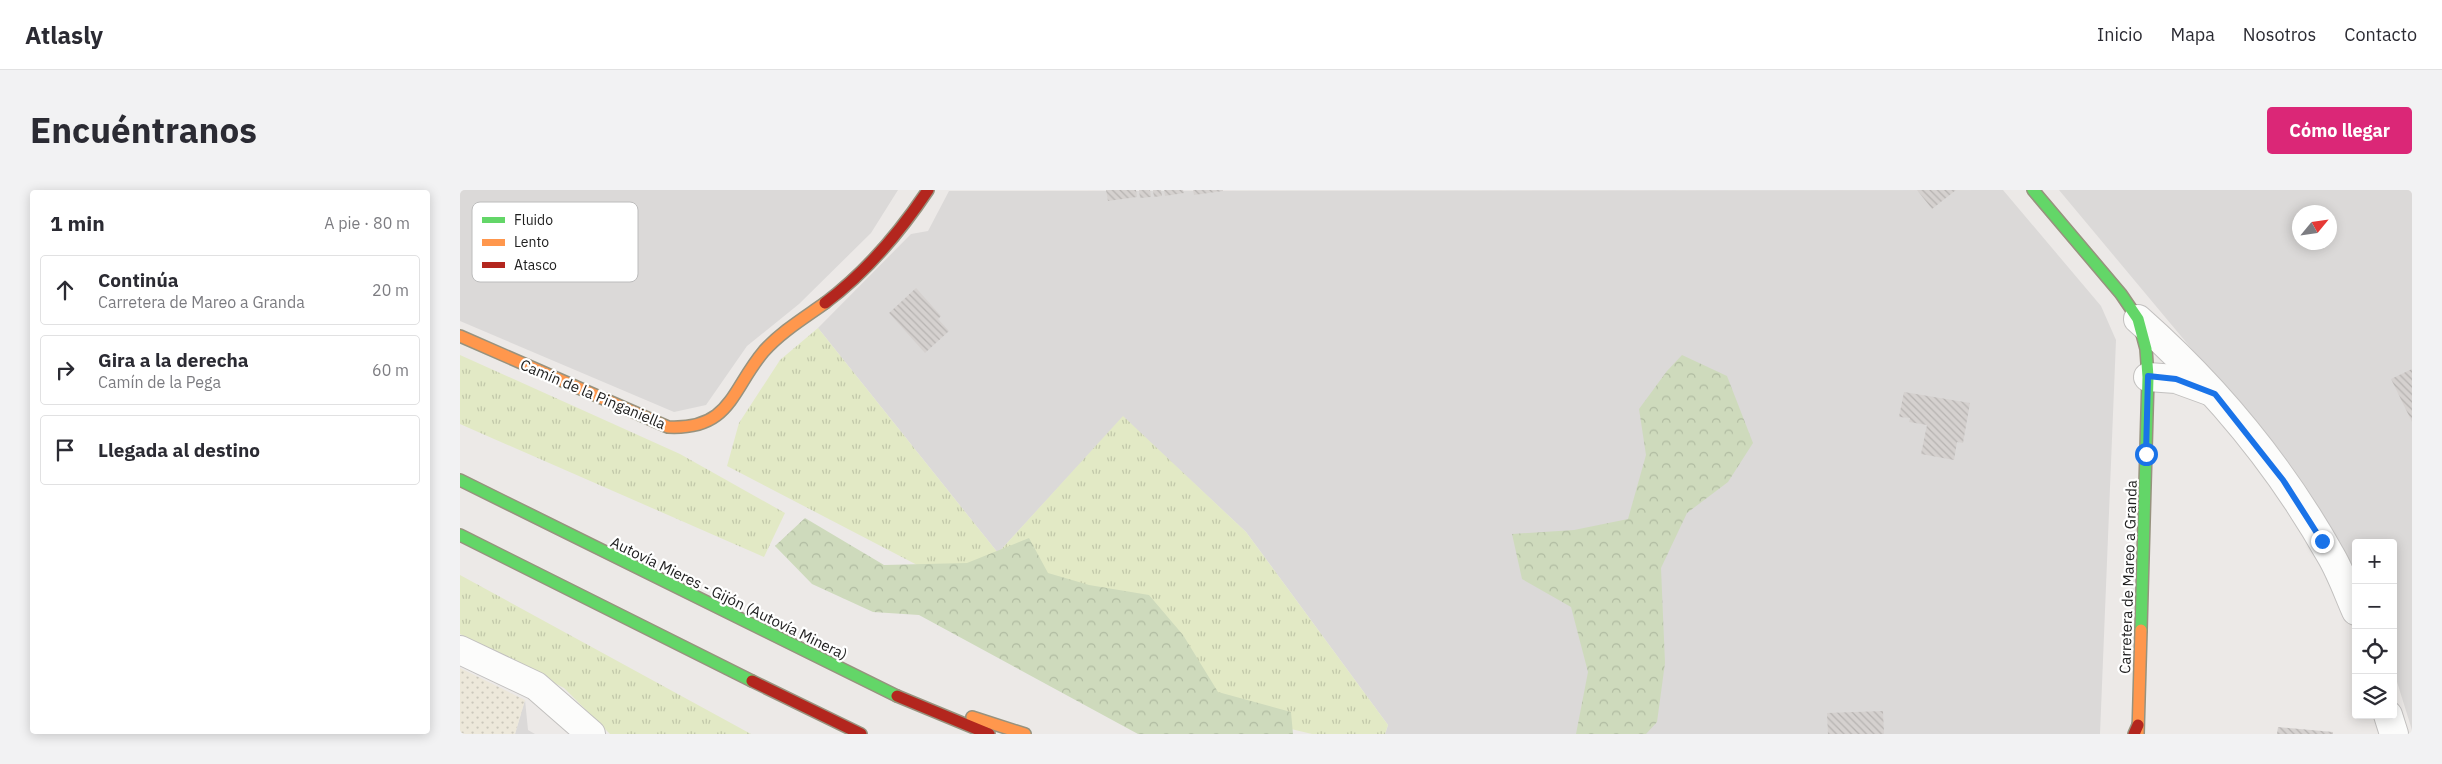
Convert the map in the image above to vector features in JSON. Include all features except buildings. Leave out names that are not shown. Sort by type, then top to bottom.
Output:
[{"type":"main road","name":"Camín de la Pinganiella","points":[[460,336],[668,427],[692,429],[729,406],[765,350],[787,330],[833,297],[864,267],[920,203],[928,190]]},
{"type":"main road","points":[[2033,190],[2121,294],[2138,318]]},
{"type":"main road","name":"Carretera de Mareo a Granda","points":[[2138,732],[2148,376],[2153,344]]},
{"type":"main road","name":"Autovía Mieres - Gijón (Autovía Minera)","points":[[460,480],[873,686],[989,734]]},
{"type":"main road","points":[[460,535],[639,626],[858,733]]},
{"type":"main road","points":[[873,686],[1025,734]]},
{"type":"street","points":[[2138,318],[2153,344],[2215,394],[2283,480],[2331,557],[2352,602]]},
{"type":"street","points":[[2148,376],[2176,379],[2215,394]]},
{"type":"street","points":[[460,650],[536,686],[591,734]]},
{"type":"street","points":[[2389,719],[2394,734]]},
{"type":"shaded area","points":[[460,190],[898,190],[871,233],[799,304],[747,346],[706,405],[674,412],[460,321]]},
{"type":"shaded area","points":[[2003,190],[2101,306],[2116,340],[2100,734],[1385,734],[1388,725],[1246,532],[1123,417],[998,553],[818,328],[911,234],[928,231],[949,191]]},
{"type":"shaded area","points":[[2059,190],[2412,190],[2412,730],[2397,682],[2397,539],[2352,539],[2352,578],[2236,402]]},
{"type":"shaded area","points":[[460,668],[525,700],[515,734],[460,734]]},
{"type":"shaded area","points":[[525,700],[528,730],[535,734],[515,734]]},
{"type":"green space","points":[[818,328],[998,553],[1123,416],[1246,532],[1388,725],[1385,734],[1312,734],[1228,714],[1065,642],[727,466],[739,423],[780,360]]},
{"type":"green space","points":[[460,355],[680,454],[785,513],[764,557],[460,424]]},
{"type":"green space","points":[[1682,355],[1727,376],[1753,443],[1728,482],[1687,513],[1661,568],[1665,663],[1657,722],[1646,734],[1576,734],[1588,672],[1571,607],[1522,579],[1512,534],[1574,530],[1628,519],[1646,455],[1639,409],[1667,371]]},
{"type":"green space","points":[[805,518],[884,565],[967,563],[1029,538],[1048,573],[1089,585],[1149,595],[1183,635],[1218,692],[1291,712],[1293,734],[1138,734],[919,615],[873,612],[812,584],[775,546]]},
{"type":"green space","points":[[460,575],[751,734],[610,734],[564,688],[460,634]]},
{"type":"traffic: fast","points":[[2033,190],[2121,294],[2138,319],[2146,349],[2148,377],[2141,630]]},
{"type":"traffic: fast","points":[[460,480],[897,696]]},
{"type":"traffic: fast","points":[[460,535],[752,681]]},
{"type":"traffic: slow","points":[[460,336],[668,427],[689,426],[705,422],[717,415],[736,393],[764,351],[793,326],[825,303]]},
{"type":"traffic: slow","points":[[2138,734],[2141,630]]},
{"type":"traffic: slow","points":[[972,717],[1025,734]]},
{"type":"traffic: jam","points":[[825,303],[854,279],[881,251],[928,190]]},
{"type":"traffic: jam","points":[[752,681],[861,734]]},
{"type":"traffic: jam","points":[[897,696],[989,734]]},
{"type":"traffic: jam","points":[[2134,734],[2138,725]]},
{"type":"route","points":[[2146,454],[2148,376],[2176,379],[2215,394],[2283,480],[2322,541]]}]
